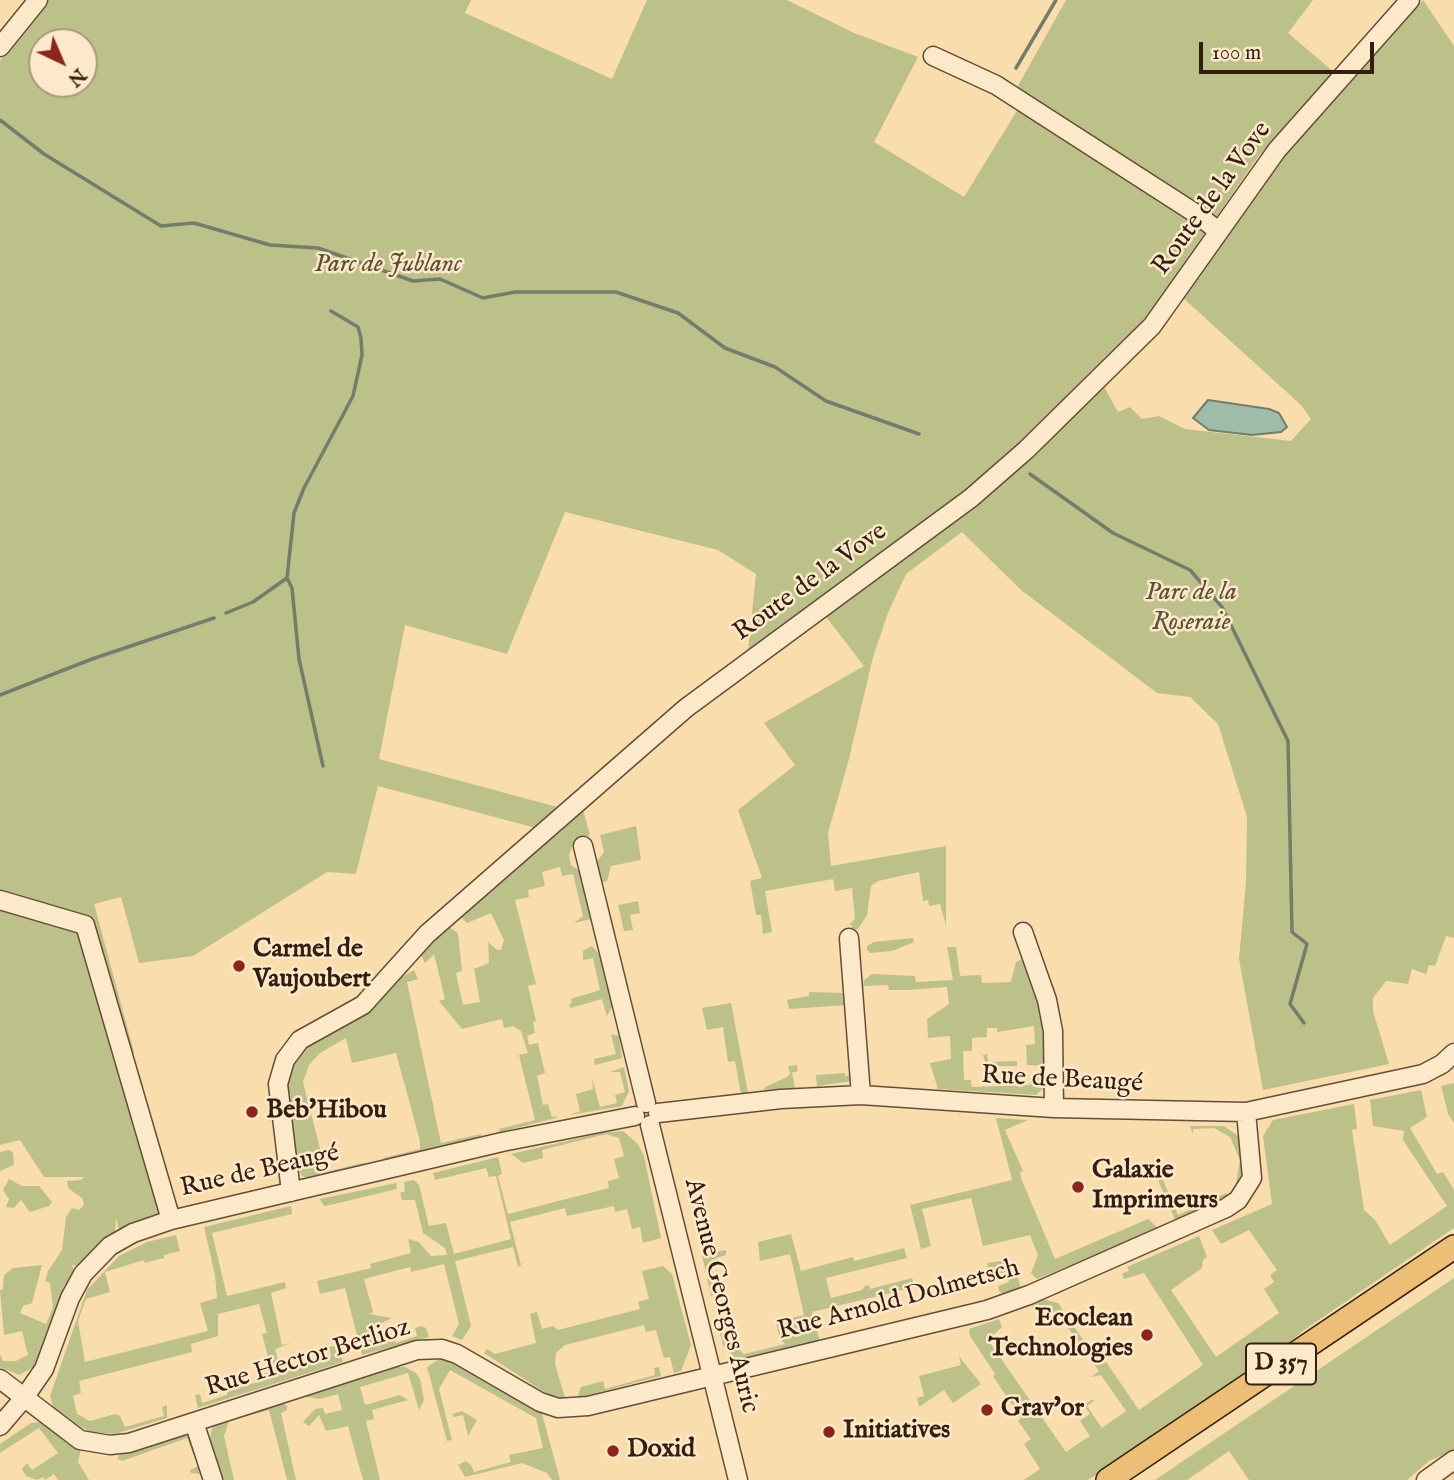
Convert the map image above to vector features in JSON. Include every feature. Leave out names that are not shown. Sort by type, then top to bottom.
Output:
[{"type":"main road","name":"D 357","points":[[1108,1480],[1454,1247]]},
{"type":"street","points":[[0,47],[38,0]]},
{"type":"street","name":"Route de la Vove","points":[[291,1192],[278,1084],[285,1060],[300,1041],[363,1005],[427,934],[685,708],[971,498],[1023,453],[1152,326],[1277,150],[1410,0]]},
{"type":"street","points":[[933,56],[996,85],[1187,207],[1218,231]]},
{"type":"street","name":"Avenue Georges Auric","points":[[583,846],[738,1480]]},
{"type":"street","points":[[0,900],[85,925],[171,1220]]},
{"type":"street","points":[[1023,932],[1047,1000],[1053,1031],[1054,1108]]},
{"type":"street","points":[[849,937],[861,1095]]},
{"type":"street","name":"Rue de Beaugé","points":[[0,1426],[24,1398],[47,1361],[75,1286],[90,1265],[121,1239],[171,1220],[568,1126],[647,1114],[861,1095],[1054,1108],[1246,1112],[1423,1074],[1442,1064],[1454,1053]]},
{"type":"street","name":"Rue Arnold Dolmetsch","points":[[713,1376],[987,1310],[1029,1295],[1226,1208],[1238,1200],[1252,1178],[1246,1112]]},
{"type":"street","name":"Rue Hector Berlioz","points":[[0,1379],[80,1440],[94,1444],[129,1443],[417,1350],[442,1349],[457,1354],[540,1402],[570,1409],[713,1376]]},
{"type":"street","name":"Rue Hector Berlioz","points":[[194,1422],[213,1480]]},
{"type":"street","points":[[1426,1480],[1454,1460]]},
{"type":"green space","points":[[48,0],[471,0],[465,13],[612,79],[647,0],[787,0],[854,33],[918,57],[874,142],[964,197],[1018,109],[1010,100],[1066,0],[1313,0],[1288,33],[1335,73],[1257,158],[1102,383],[1118,412],[1130,407],[1142,419],[1159,416],[1185,429],[1291,441],[1311,419],[1301,405],[1182,297],[1281,156],[1423,0],[1454,46],[1454,938],[1446,936],[1435,966],[1429,965],[1426,974],[1412,969],[1408,984],[1386,981],[1373,998],[1373,1011],[1389,1064],[1263,1090],[1239,959],[1246,882],[1247,817],[1218,724],[1190,697],[1157,693],[1021,590],[962,532],[906,574],[888,613],[873,657],[828,833],[831,866],[946,846],[946,925],[940,904],[929,906],[928,900],[923,901],[919,872],[878,881],[871,886],[867,915],[858,929],[850,929],[853,925],[849,925],[855,919],[852,888],[835,891],[833,879],[765,891],[772,932],[763,934],[761,915],[756,915],[750,881],[762,878],[738,810],[795,765],[764,723],[864,666],[820,609],[748,651],[756,574],[718,550],[565,512],[507,654],[405,625],[379,759],[561,808],[536,828],[378,786],[356,874],[327,872],[193,956],[139,963],[121,897],[94,904],[134,1052],[125,1070],[171,1220],[121,1239],[116,1218],[115,1235],[84,1267],[72,1265],[75,1274],[71,1283],[64,1285],[58,1323],[49,1328],[34,1367],[19,1375],[0,1367],[0,1354],[3,1361],[16,1361],[28,1355],[22,1331],[4,1335],[0,1290],[3,1289],[4,1275],[13,1268],[42,1265],[32,1303],[23,1306],[20,1313],[46,1324],[53,1307],[50,1283],[45,1281],[48,1271],[62,1250],[66,1217],[72,1208],[79,1210],[84,1205],[83,1199],[68,1188],[67,1181],[81,1180],[84,1177],[44,1177],[20,1140],[0,1145],[0,61]]},
{"type":"green space","points":[[583,810],[590,835],[574,841],[569,856],[571,865],[581,872],[596,918],[574,923],[583,916],[573,874],[562,876],[560,867],[542,872],[545,886],[528,890],[529,897],[515,900],[536,984],[528,986],[536,1021],[533,1022],[535,1033],[527,1036],[529,1045],[538,1043],[545,1073],[537,1076],[543,1105],[548,1104],[552,1117],[557,1116],[500,1132],[499,1129],[535,1120],[519,1055],[528,1053],[521,1031],[513,1026],[504,1028],[502,1019],[462,1029],[439,1001],[445,999],[434,954],[425,963],[421,955],[449,927],[458,933],[462,971],[456,973],[463,1005],[480,1002],[474,969],[489,963],[488,942],[501,950],[504,940],[491,913],[467,923],[461,917]]},
{"type":"green space","points":[[636,826],[641,860],[611,866],[607,881],[599,883],[595,864],[604,852],[600,835]]},
{"type":"green space","points":[[638,901],[640,913],[630,915],[633,930],[624,931],[618,905]]},
{"type":"green space","points":[[913,938],[914,942],[892,951],[870,953],[867,950],[867,946],[874,942]]},
{"type":"green space","points":[[592,946],[599,954],[612,1007],[607,1016],[602,999],[570,1008],[569,1004],[572,1003],[571,999],[600,990],[593,958],[583,960],[583,951]]},
{"type":"green space","points":[[947,947],[956,947],[960,976],[981,975],[982,983],[1011,982],[1016,962],[1024,958],[1043,1020],[1045,1066],[1027,1065],[1026,1045],[1035,1044],[1034,1026],[997,1032],[997,1028],[987,1028],[987,1037],[972,1038],[972,1051],[963,1051],[964,1080],[971,1080],[972,1087],[1030,1085],[1031,1077],[1046,1077],[1046,1086],[1036,1095],[938,1089],[930,1063],[951,1059],[950,1036],[928,1038],[927,1019],[949,1004],[947,987],[889,990],[888,985],[863,986],[864,980],[872,974],[915,976],[916,982],[953,980]]},
{"type":"green space","points":[[414,970],[418,979],[407,982],[441,1143],[481,1134],[482,1137],[384,1161],[383,1158],[420,1149],[396,1053],[352,1063],[346,1038],[320,1053],[309,1065],[303,1082],[326,1172],[363,1163],[364,1166],[311,1179],[302,1176],[297,1168],[287,1086],[292,1066],[305,1048],[363,1015],[395,981]]},
{"type":"green space","points":[[809,992],[847,993],[848,1005],[789,1009],[787,1000],[809,996]]},
{"type":"green space","points":[[731,1003],[748,1093],[741,1094],[735,1061],[728,1062],[723,1027],[707,1030],[702,1008]]},
{"type":"green space","points":[[611,1034],[619,1036],[622,1058],[595,1065],[594,1059],[616,1054]]},
{"type":"green space","points":[[987,1054],[988,1062],[1017,1061],[1017,1066],[986,1066],[983,1055]]},
{"type":"green space","points":[[797,1065],[798,1071],[792,1073],[795,1088],[764,1090],[790,1074],[788,1066]]},
{"type":"green space","points":[[624,1067],[629,1091],[622,1106],[570,1115],[580,1111],[576,1094],[593,1089],[592,1078],[600,1107],[617,1103],[615,1095],[625,1092],[620,1072],[610,1072]]},
{"type":"green space","points":[[845,1073],[845,1076],[853,1075],[852,1081],[817,1086],[816,1075]]},
{"type":"green space","points":[[1454,1083],[1454,1123],[1448,1114],[1441,1086]]},
{"type":"green space","points":[[1421,1090],[1427,1117],[1410,1128],[1437,1174],[1443,1172],[1454,1190],[1454,1228],[1304,1330],[1273,1356],[1088,1480],[1024,1480],[1040,1469],[1024,1444],[1031,1439],[1018,1421],[1021,1418],[993,1376],[995,1374],[970,1336],[969,1329],[999,1319],[1002,1327],[988,1340],[1066,1452],[1090,1436],[1080,1421],[1090,1414],[1084,1405],[1091,1400],[1095,1400],[1087,1406],[1102,1428],[1126,1411],[1101,1375],[1091,1377],[1099,1371],[1084,1350],[1076,1355],[1073,1352],[1081,1346],[1059,1315],[1032,1308],[1035,1297],[1058,1303],[1090,1350],[1095,1346],[1139,1410],[1203,1365],[1144,1273],[1124,1279],[1122,1274],[1129,1271],[1127,1267],[1199,1236],[1207,1257],[1203,1260],[1202,1268],[1171,1290],[1216,1357],[1279,1313],[1264,1289],[1274,1282],[1270,1275],[1277,1270],[1249,1230],[1221,1244],[1212,1230],[1272,1204],[1263,1136],[1273,1120],[1354,1104],[1357,1129],[1352,1130],[1364,1210],[1375,1220],[1390,1245],[1447,1206],[1403,1140],[1404,1131],[1373,1126],[1370,1100]]},
{"type":"green space","points":[[996,1118],[1028,1120],[1005,1130],[1023,1171],[1020,1172],[1021,1178],[1055,1259],[1148,1219],[1159,1229],[1037,1279],[1031,1273],[1038,1255],[1030,1235],[983,1246],[971,1198],[922,1209],[931,1246],[921,1249],[910,1205],[1012,1180]]},
{"type":"green space","points":[[1190,1126],[1224,1126],[1242,1139],[1244,1170],[1235,1189],[1240,1160],[1230,1137],[1214,1128],[1193,1129],[1193,1134]]},
{"type":"green space","points":[[623,1131],[638,1144],[644,1156],[661,1238],[643,1243],[640,1227],[632,1229],[627,1209],[615,1212],[614,1206],[567,1216],[565,1208],[510,1222],[521,1265],[518,1267],[513,1247],[455,1261],[471,1326],[462,1340],[452,1336],[459,1324],[444,1264],[411,1272],[410,1267],[364,1279],[373,1312],[369,1314],[392,1318],[370,1329],[372,1334],[380,1332],[384,1343],[395,1340],[396,1343],[417,1336],[415,1328],[421,1326],[426,1328],[429,1337],[362,1355],[345,1288],[320,1294],[317,1281],[371,1268],[370,1264],[411,1253],[408,1239],[419,1242],[431,1256],[447,1255],[445,1248],[423,1233],[415,1200],[402,1200],[400,1193],[405,1191],[404,1182],[414,1180],[419,1185],[429,1226],[446,1223],[454,1254],[511,1239],[496,1176],[489,1177],[486,1168],[435,1180],[433,1173],[498,1157],[502,1174],[498,1176],[508,1214],[609,1188],[608,1181],[619,1178],[614,1159],[624,1156],[619,1138],[606,1134],[542,1150],[543,1158],[523,1163],[511,1154],[601,1133]]},
{"type":"green space","points":[[10,1150],[13,1153],[14,1165],[0,1171],[0,1152]]},
{"type":"green space","points":[[1156,1164],[1178,1215],[1226,1193],[1228,1197],[1176,1222],[1152,1166]]},
{"type":"green space","points":[[9,1179],[22,1186],[39,1186],[52,1202],[49,1206],[30,1212],[21,1200],[14,1208],[6,1207],[9,1199],[3,1190]]},
{"type":"green space","points":[[396,1183],[397,1189],[330,1205],[324,1206],[320,1199]]},
{"type":"green space","points":[[291,1206],[292,1214],[212,1233],[227,1296],[285,1282],[286,1288],[271,1293],[282,1345],[291,1343],[275,1349],[279,1363],[289,1361],[291,1367],[331,1356],[329,1347],[338,1345],[343,1362],[198,1408],[195,1395],[200,1394],[202,1403],[227,1395],[227,1391],[265,1380],[263,1374],[272,1371],[262,1334],[267,1333],[259,1304],[218,1314],[218,1336],[191,1344],[192,1352],[79,1381],[81,1393],[73,1396],[77,1414],[90,1421],[115,1414],[120,1416],[125,1427],[164,1416],[162,1407],[167,1405],[167,1418],[115,1434],[91,1432],[54,1410],[50,1396],[87,1290],[119,1256],[147,1242],[176,1235],[180,1251],[164,1255],[164,1258],[145,1263],[144,1260],[105,1272],[110,1292],[86,1299],[78,1321],[85,1362],[208,1331],[200,1303],[217,1298],[215,1275],[204,1227]]},
{"type":"green space","points":[[791,1234],[801,1271],[853,1257],[854,1261],[904,1248],[907,1258],[826,1278],[831,1298],[862,1290],[869,1285],[870,1289],[912,1278],[915,1287],[812,1312],[820,1342],[740,1362],[723,1346],[719,1328],[728,1326],[735,1346],[744,1354],[785,1344],[780,1339],[776,1322],[804,1315],[790,1254],[760,1261],[758,1242]]},
{"type":"green space","points":[[726,1250],[726,1255],[716,1258],[711,1278],[716,1281],[718,1292],[711,1296],[702,1255]]},
{"type":"green space","points":[[1000,1261],[1015,1266],[1021,1289],[1004,1295],[999,1291],[998,1286],[1009,1282],[1006,1272],[995,1275],[994,1270],[989,1271],[987,1263]]},
{"type":"green space","points":[[663,1266],[672,1274],[691,1345],[681,1371],[674,1373],[670,1357],[664,1358],[656,1330],[646,1332],[644,1325],[565,1345],[556,1353],[555,1364],[566,1401],[552,1397],[484,1353],[487,1349],[495,1354],[536,1343],[530,1314],[537,1312],[542,1329],[553,1326],[558,1330],[640,1309],[638,1302],[649,1299],[642,1271]]},
{"type":"green space","points":[[1454,1278],[1454,1450],[1429,1461],[1407,1480],[1249,1480],[1229,1451],[1187,1480],[1155,1480]]},
{"type":"green space","points":[[959,1356],[981,1384],[953,1403],[944,1390],[919,1407],[917,1398],[924,1396],[919,1376],[961,1365]]},
{"type":"green space","points":[[441,1358],[457,1361],[541,1410],[560,1480],[552,1480],[547,1473],[522,1463],[465,1477],[458,1465],[466,1461],[474,1472],[511,1462],[509,1455],[543,1448],[536,1418],[450,1370],[439,1389],[452,1440],[447,1441],[427,1367]]},
{"type":"green space","points":[[393,1367],[405,1367],[416,1373],[420,1379],[424,1400],[419,1410],[408,1373],[360,1387],[365,1405],[400,1395],[408,1400],[372,1410],[374,1419],[366,1421],[380,1480],[363,1480],[348,1426],[326,1431],[319,1415],[309,1426],[303,1422],[315,1409],[323,1408],[325,1414],[342,1410],[338,1394],[320,1399],[302,1396]]},
{"type":"green space","points":[[659,1367],[661,1376],[577,1398],[581,1387],[603,1381],[605,1389],[655,1375],[654,1368]]},
{"type":"green space","points":[[280,1401],[287,1406],[287,1410],[281,1413],[296,1480],[287,1480],[269,1410],[229,1421],[224,1436],[234,1480],[222,1480],[210,1438],[212,1428],[217,1422]]},
{"type":"green space","points":[[462,1411],[477,1420],[468,1436],[463,1415],[454,1417],[452,1414]]},
{"type":"green space","points":[[41,1422],[68,1444],[81,1449],[78,1462],[89,1480],[58,1480],[54,1474],[45,1480],[43,1477],[37,1480],[26,1476],[22,1469],[27,1463],[32,1470],[58,1453],[39,1428],[0,1453],[0,1444],[31,1423]]},
{"type":"green space","points":[[186,1433],[190,1435],[203,1471],[199,1474],[191,1473],[190,1470],[198,1466],[187,1438],[122,1461],[117,1459],[120,1454]]},
{"type":"shaded area","points":[[1208,400],[1269,409],[1279,413],[1287,427],[1281,432],[1252,435],[1209,430],[1193,418]]},
{"type":"waterway","points":[[1016,68],[1056,0]]},
{"type":"waterway","points":[[0,120],[44,154],[161,226],[194,223],[270,245],[318,248],[413,281],[440,279],[483,298],[515,292],[616,292],[678,313],[725,348],[775,367],[826,401],[919,434]]},
{"type":"waterway","points":[[226,613],[253,602],[287,578],[294,513],[304,488],[353,396],[362,355],[361,338],[358,327],[331,311]]},
{"type":"waterway","points":[[1030,474],[1113,533],[1190,570],[1222,607],[1288,741],[1292,932],[1307,944],[1290,1004],[1304,1023]]},
{"type":"waterway","points":[[287,578],[292,588],[299,659],[323,766]]},
{"type":"waterway","points":[[0,695],[92,659],[214,618]]},
{"type":"place","name":"Carmel de Vaujoubert","points":[[239,966]]},
{"type":"place","name":"Beb'Hibou","points":[[252,1112]]},
{"type":"place","name":"Galaxie Imprimeurs","points":[[1078,1187]]},
{"type":"place","name":"Ecoclean Technologies","points":[[1147,1335]]},
{"type":"place","name":"Grav'or","points":[[987,1410]]},
{"type":"place","name":"Initiatives","points":[[829,1432]]},
{"type":"place","name":"Doxid","points":[[613,1451]]},
{"type":"park label","name":"Parc de Jublanc","points":[[388,266]]},
{"type":"park label","name":"Parc de la Roseraie","points":[[1191,609]]}]
